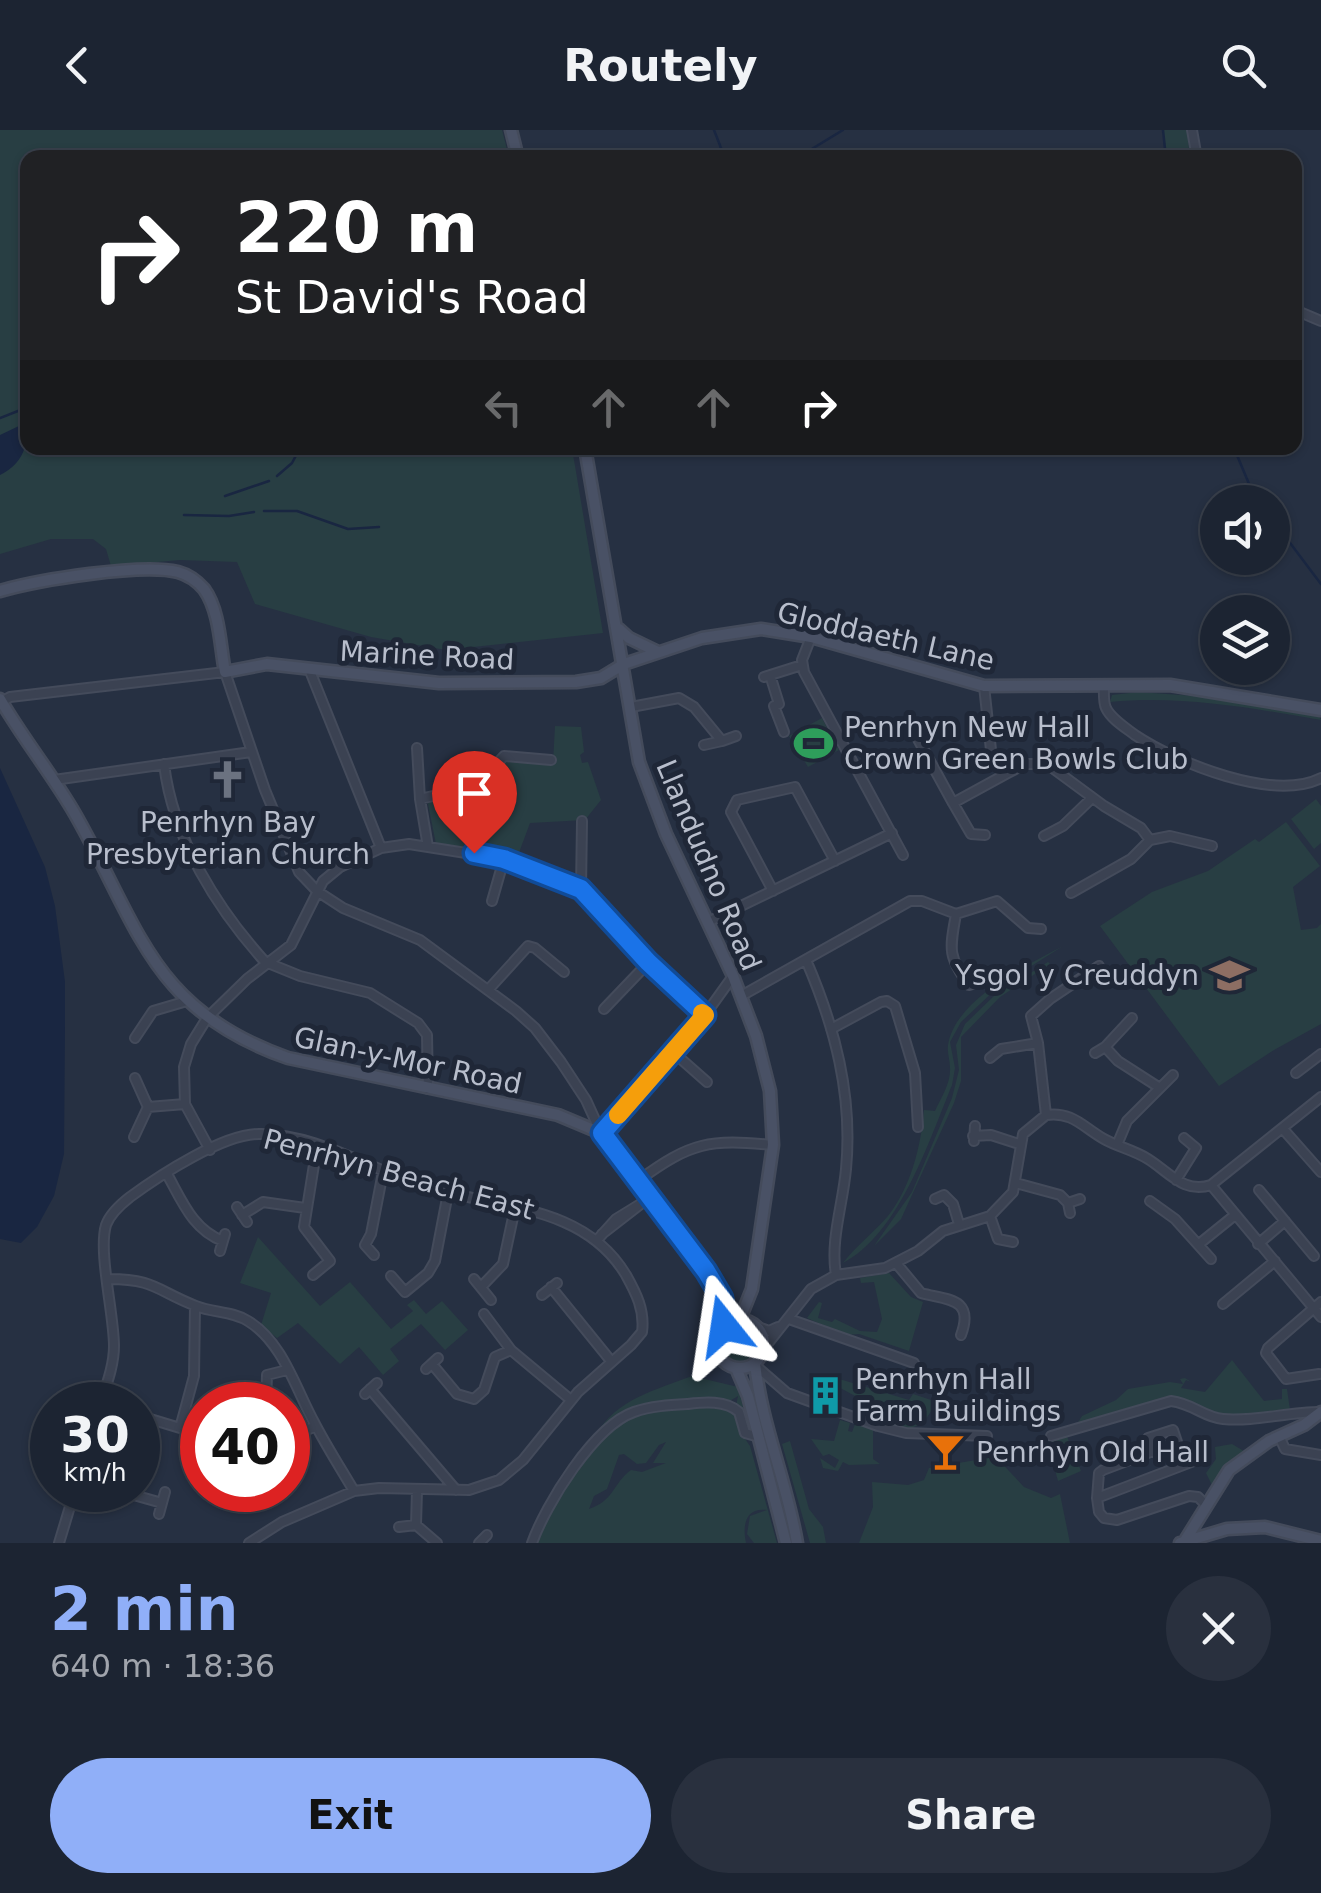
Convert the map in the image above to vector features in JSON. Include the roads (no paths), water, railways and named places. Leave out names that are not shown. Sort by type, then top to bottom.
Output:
[{"type":"street","name":"Llandudno Road","points":[[586,455],[639,762],[650,796],[741,996],[770,1092],[773,1145],[749,1312],[756,1325]]},
{"type":"street","points":[[0,591],[32,582],[124,572],[183,573],[197,581],[214,609],[225,672],[299,872],[317,891],[360,917],[420,940],[516,1011],[548,1044],[586,1100],[602,1133],[639,1180],[646,1200],[694,1251],[738,1320],[772,1330],[788,1320]]},
{"type":"street","points":[[618,628],[658,652]]},
{"type":"street","name":"Gloddaeth Lane","points":[[624,664],[702,638],[761,629],[810,637],[984,686],[1104,685],[1208,690],[1321,710]]},
{"type":"street","points":[[810,637],[802,665],[904,855]]},
{"type":"street","name":"Marine Road","points":[[225,672],[267,664],[439,683],[576,682],[604,676],[624,664]]},
{"type":"street","points":[[784,732],[767,676],[802,665]]},
{"type":"street","points":[[310,671],[381,848]]},
{"type":"street","points":[[1,700],[225,672]]},
{"type":"street","points":[[604,676],[616,683],[630,702],[680,698],[694,707],[722,741]]},
{"type":"street","points":[[1104,685],[1105,706],[1111,715],[1156,749],[1188,765],[1216,774],[1284,785],[1308,784],[1321,778]]},
{"type":"street","points":[[984,686],[991,750],[1006,774]]},
{"type":"street","name":"Glan-y-Mor Road","points":[[1,700],[54,780],[156,966],[207,1018],[262,1049],[288,1058],[558,1115],[602,1133]]},
{"type":"street","points":[[908,721],[971,834]]},
{"type":"street","points":[[704,745],[736,736]]},
{"type":"street","points":[[417,748],[428,847]]},
{"type":"street","points":[[54,780],[252,752]]},
{"type":"street","points":[[420,799],[476,786],[504,756],[551,760]]},
{"type":"street","points":[[164,764],[174,812],[230,922],[268,963],[300,976],[382,998],[418,1023],[427,1035],[428,1089]]},
{"type":"street","points":[[953,802],[1025,764],[1047,764],[1141,828],[1150,840]]},
{"type":"street","points":[[773,891],[731,812],[738,800],[795,788],[835,861]]},
{"type":"street","points":[[1044,836],[1064,826],[1092,798]]},
{"type":"street","points":[[581,889],[582,820]]},
{"type":"street","points":[[708,922],[892,833]]},
{"type":"street","points":[[971,834],[986,834]]},
{"type":"street","points":[[964,847],[971,834]]},
{"type":"street","points":[[1071,894],[1131,860],[1150,840],[1170,836],[1212,846]]},
{"type":"street","points":[[210,1150],[185,1104],[186,1056],[207,1018],[247,978],[291,946],[323,881],[340,867],[381,848],[410,844],[504,859],[581,889],[648,962],[705,1015]]},
{"type":"street","points":[[492,900],[504,859]]},
{"type":"street","points":[[741,996],[910,901],[922,901],[956,914],[997,901],[1028,928],[1041,930]]},
{"type":"street","points":[[956,914],[950,950],[955,967],[969,985]]},
{"type":"street","points":[[1021,939],[1028,928]]},
{"type":"street","points":[[488,990],[528,946],[562,967]]},
{"type":"street","points":[[806,960],[845,1080],[848,1138],[833,1251],[836,1275]]},
{"type":"street","points":[[604,1008],[648,962]]},
{"type":"street","points":[[1079,966],[1086,976]]},
{"type":"street","points":[[1031,1016],[1099,966]]},
{"type":"street","points":[[602,1133],[705,1015],[733,976]]},
{"type":"street","points":[[961,995],[969,985],[982,981]]},
{"type":"street","points":[[135,1038],[153,1011],[187,1001]]},
{"type":"street","points":[[831,1029],[881,1002],[895,1006],[915,1073],[918,1127]]},
{"type":"street","points":[[1018,1010],[1031,1016]]},
{"type":"street","points":[[1031,1016],[1046,1115]]},
{"type":"street","points":[[1112,1018],[1122,1027]]},
{"type":"street","points":[[1096,1053],[1132,1018]]},
{"type":"street","points":[[991,1041],[1001,1049]]},
{"type":"street","points":[[990,1058],[1001,1049],[1038,1043]]},
{"type":"street","points":[[1104,1048],[1160,1088]]},
{"type":"street","points":[[674,1052],[707,1082]]},
{"type":"street","points":[[1296,1072],[1321,1054]]},
{"type":"street","points":[[1117,1145],[1128,1121],[1173,1075]]},
{"type":"street","points":[[134,1137],[148,1107],[135,1078]]},
{"type":"street","points":[[797,1543],[756,1384],[756,1365],[764,1347],[810,1289],[836,1275],[896,1264],[959,1224],[990,1216],[1007,1201],[1016,1183],[1018,1144],[1027,1128],[1046,1115],[1070,1116],[1150,1160],[1176,1180],[1198,1189],[1211,1185],[1321,1097]]},
{"type":"street","points":[[148,1107],[185,1104]]},
{"type":"street","points":[[1284,1128],[1321,1172]]},
{"type":"street","name":"Penrhyn Beach East","points":[[106,1382],[113,1357],[104,1237],[110,1217],[129,1198],[228,1140],[257,1134],[318,1146],[448,1194],[558,1218],[599,1237]]},
{"type":"street","points":[[974,1134],[1018,1144]]},
{"type":"street","points":[[1176,1180],[1196,1148],[1184,1138]]},
{"type":"street","points":[[639,1180],[688,1148],[716,1142],[773,1145]]},
{"type":"street","points":[[312,1275],[332,1259],[305,1231],[318,1146]]},
{"type":"street","points":[[374,1255],[362,1242],[371,1234],[383,1172]]},
{"type":"street","points":[[167,1174],[196,1224],[224,1237],[220,1251]]},
{"type":"street","points":[[1016,1183],[1060,1195],[1069,1208],[1080,1199]]},
{"type":"street","points":[[935,1199],[944,1194],[948,1184]]},
{"type":"street","points":[[1211,1185],[1258,1244],[1317,1306],[1321,1317]]},
{"type":"street","points":[[1259,1190],[1314,1256]]},
{"type":"street","points":[[391,1276],[408,1296],[428,1272],[435,1261],[448,1194]]},
{"type":"street","points":[[944,1194],[951,1201],[959,1224]]},
{"type":"street","points":[[249,1543],[282,1522],[354,1491],[478,1488],[507,1475],[571,1400],[642,1332],[640,1302],[619,1263],[599,1237],[616,1218],[646,1200]]},
{"type":"street","points":[[1150,1200],[1211,1260]]},
{"type":"street","points":[[242,1215],[263,1202],[306,1208]]},
{"type":"street","points":[[491,1300],[478,1283],[503,1264],[515,1208]]},
{"type":"street","points":[[990,1216],[995,1243],[1013,1242]]},
{"type":"street","points":[[1199,1244],[1235,1216]]},
{"type":"street","points":[[1258,1244],[1285,1221]]},
{"type":"street","points":[[1223,1304],[1276,1261]]},
{"type":"street","points":[[896,1264],[922,1294],[951,1298],[960,1305],[964,1315],[961,1335]]},
{"type":"street","points":[[108,1279],[155,1284],[195,1306],[253,1323],[272,1342],[354,1491]]},
{"type":"street","points":[[542,1294],[554,1285],[611,1361]]},
{"type":"street","points":[[722,1298],[724,1326]]},
{"type":"street","name":"Llandudno Road","points":[[738,1320],[750,1298]]},
{"type":"street","points":[[160,1422],[185,1430],[194,1376],[195,1306]]},
{"type":"street","points":[[1317,1306],[1266,1353],[1286,1380],[1319,1374]]},
{"type":"street","points":[[490,1318],[511,1350],[571,1400]]},
{"type":"street","points":[[738,1320],[724,1326],[716,1348],[724,1362],[736,1368],[742,1377],[786,1543]]},
{"type":"street","points":[[788,1320],[914,1362]]},
{"type":"street","points":[[756,1325],[764,1347]]},
{"type":"street","points":[[432,1364],[457,1394],[474,1399],[484,1390],[495,1357],[511,1350]]},
{"type":"street","points":[[266,1363],[267,1382]]},
{"type":"street","points":[[736,1368],[756,1365]]},
{"type":"street","points":[[756,1365],[780,1388],[801,1400],[906,1434],[987,1436]]},
{"type":"street","points":[[267,1376],[287,1370]]},
{"type":"street","points":[[756,1384],[767,1376]]},
{"type":"street","points":[[371,1389],[456,1490]]},
{"type":"street","points":[[1051,1436],[1171,1402],[1192,1404],[1210,1417],[1230,1420],[1320,1412]]},
{"type":"street","points":[[532,1543],[544,1512],[600,1434],[635,1412],[694,1403],[726,1404],[739,1412],[745,1434],[759,1437]]},
{"type":"street","points":[[1298,1412],[1308,1422]]},
{"type":"street","points":[[1183,1541],[1230,1470],[1320,1412]]},
{"type":"street","points":[[310,1429],[316,1426]]},
{"type":"street","points":[[1279,1436],[1286,1449],[1321,1455]]},
{"type":"street","points":[[1152,1452],[1099,1473],[1100,1512],[1110,1520],[1189,1496],[1206,1504]]},
{"type":"street","points":[[1097,1498],[1194,1461]]},
{"type":"street","points":[[416,1525],[417,1490]]},
{"type":"street","points":[[159,1514],[165,1492]]},
{"type":"street","points":[[61,1543],[69,1512]]},
{"type":"street","points":[[399,1527],[416,1525],[437,1543]]},
{"type":"street","points":[[1183,1541],[1227,1529],[1265,1528],[1321,1540]]},
{"type":"street","points":[[479,1543],[487,1535]]},
{"type":"water","points":[[20,425],[21,455],[0,475],[0,435]]},
{"type":"water","points":[[0,768],[45,867],[55,906],[65,982],[64,1154],[54,1196],[37,1227],[21,1243],[0,1239]]},
{"type":"waterway","points":[[714,130],[721,148],[718,150]]},
{"type":"waterway","points":[[810,150],[843,130]]},
{"type":"waterway","points":[[1163,130],[1165,150]]},
{"type":"waterway","points":[[0,418],[20,410]]},
{"type":"waterway","points":[[277,476],[296,455]]},
{"type":"waterway","points":[[1237,455],[1249,485]]},
{"type":"waterway","points":[[225,496],[269,481]]},
{"type":"waterway","points":[[264,511],[297,511],[348,529],[379,527]]},
{"type":"waterway","points":[[184,515],[254,512]]},
{"type":"waterway","points":[[1290,543],[1321,584]]},
{"type":"place","name":"Penrhyn New Hall Crown Green Bowls Club","points":[[814,743]]},
{"type":"place","name":"Penrhyn Bay Presbyterian Church","points":[[228,780]]},
{"type":"place","name":"Ysgol y Creuddyn","points":[[1229,975]]},
{"type":"place","name":"Penrhyn Hall Farm Buildings","points":[[825,1395]]},
{"type":"place","name":"Penrhyn Old Hall","points":[[946,1452]]}]
